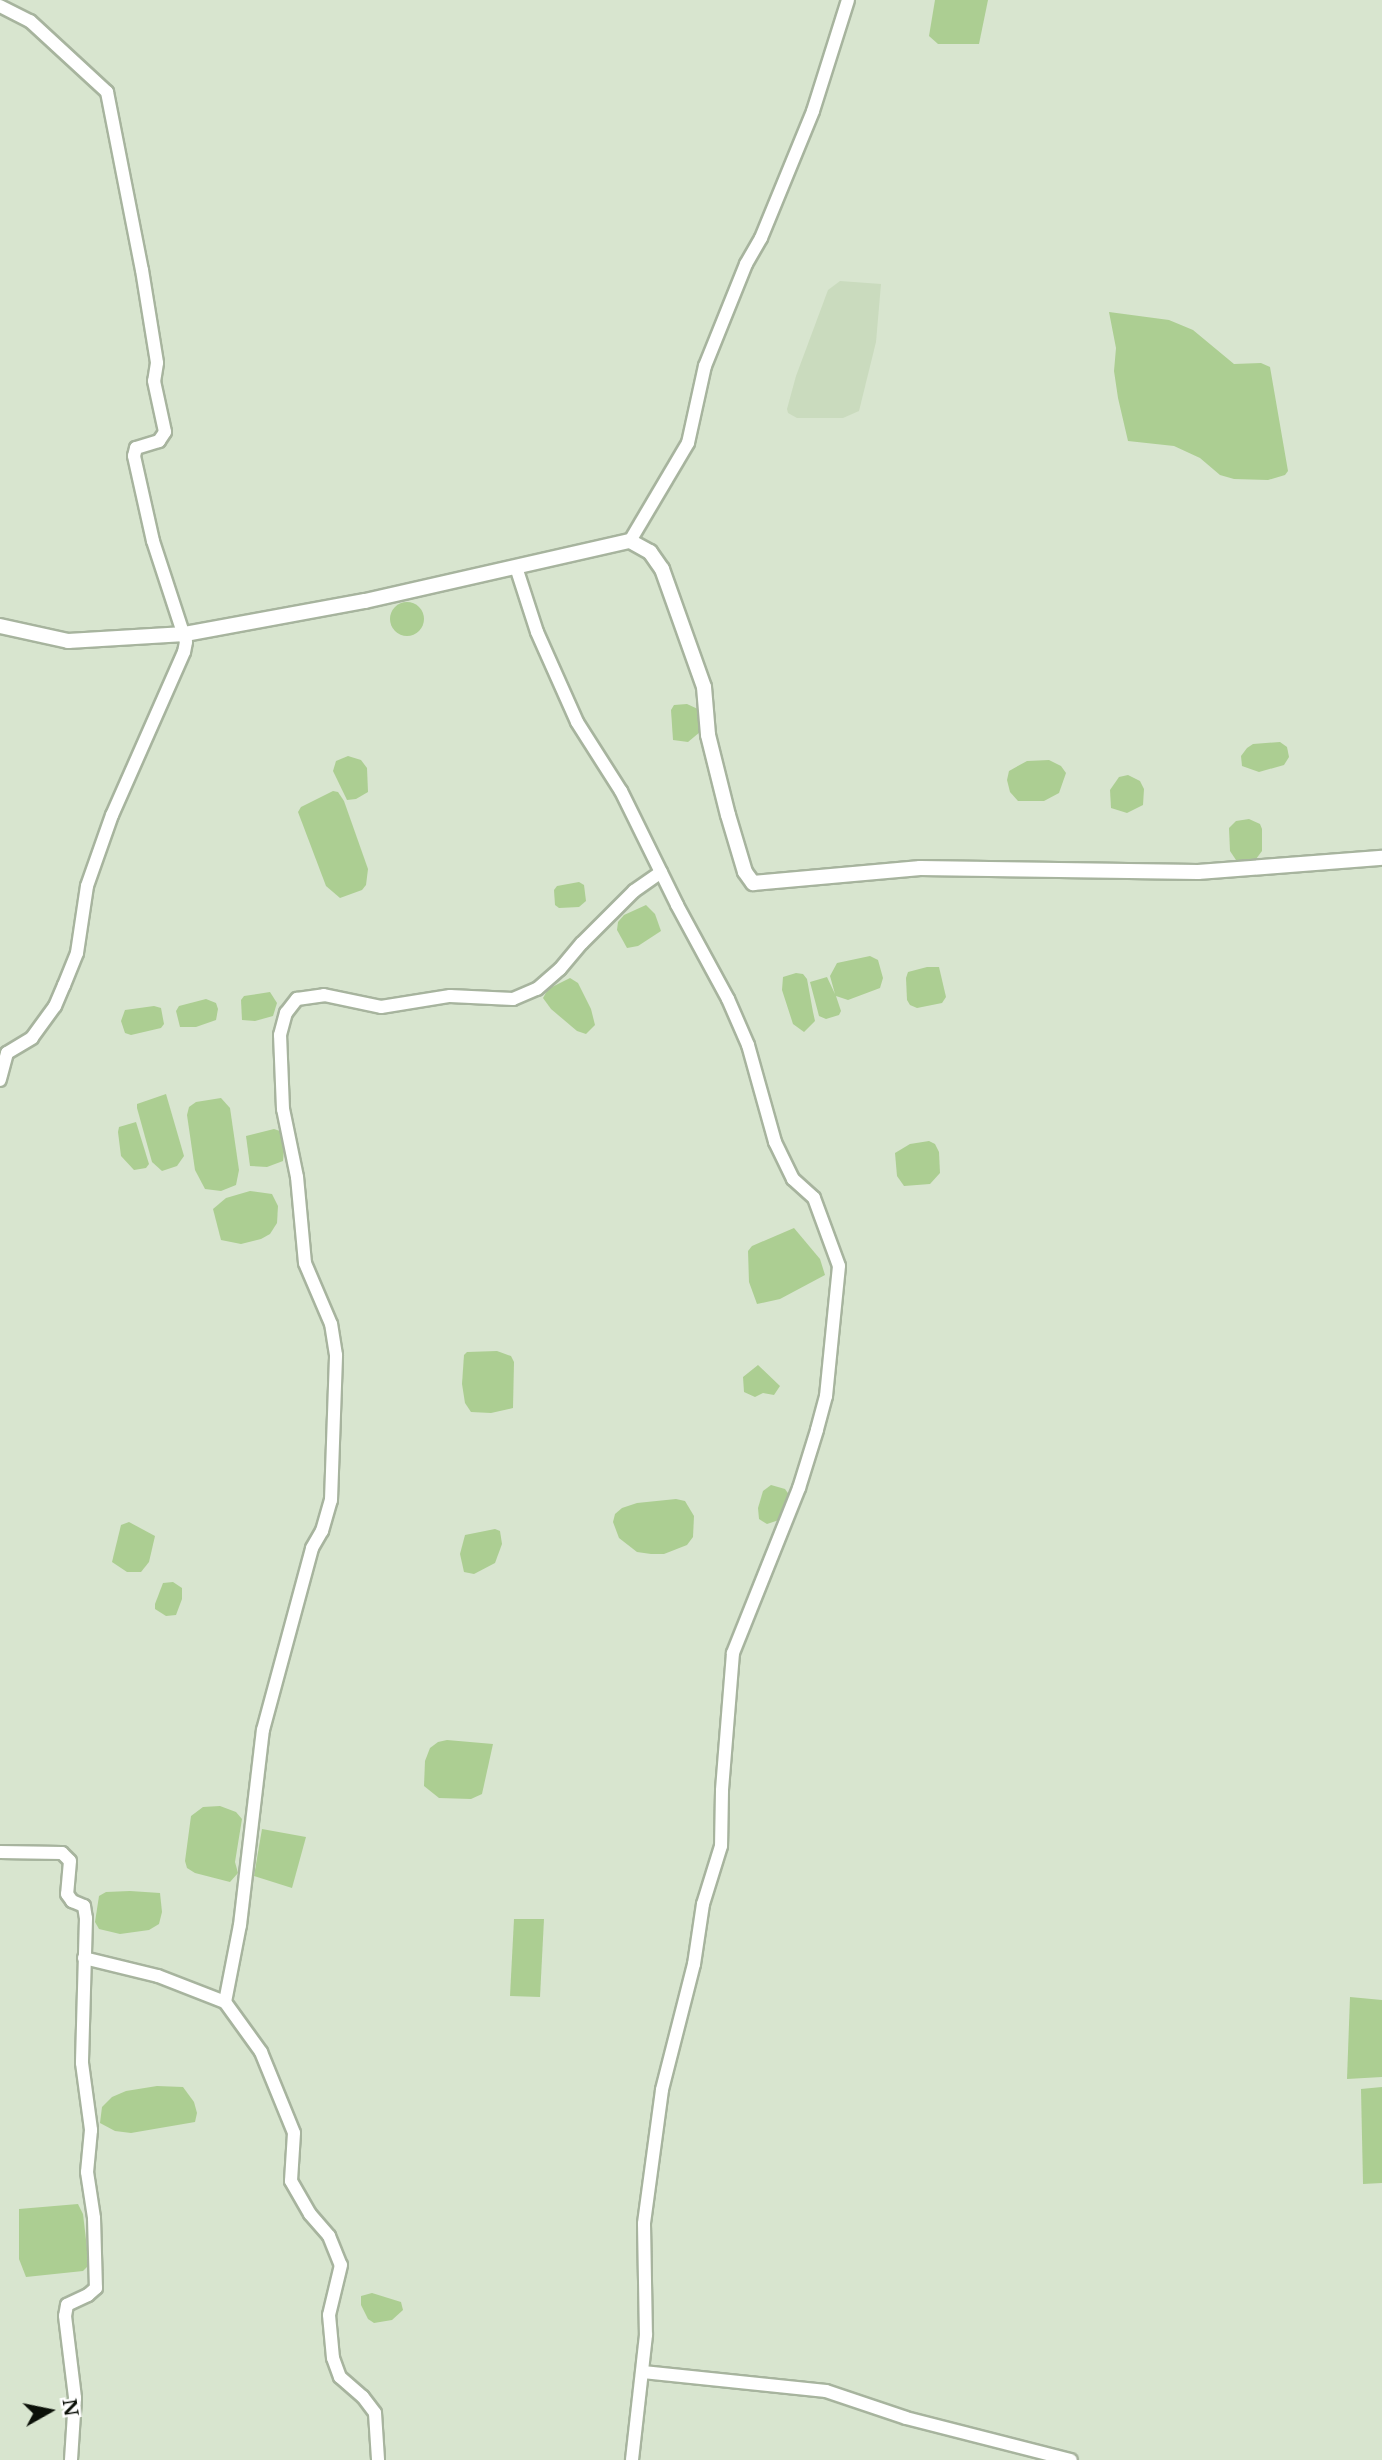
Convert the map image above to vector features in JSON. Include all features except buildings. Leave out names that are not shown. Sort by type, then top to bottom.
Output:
[{"type":"street","points":[[630,541],[688,443],[705,366],[813,111],[848,0]]},
{"type":"street","points":[[0,6],[30,21],[107,92],[144,281],[157,363],[154,381],[165,432],[159,441],[136,448],[134,456],[153,541],[185,634],[184,652],[112,815],[95,863],[83,904],[77,953],[64,985],[55,1006],[32,1038],[7,1053],[0,1080]]},
{"type":"street","points":[[0,626],[68,641],[185,634],[365,601],[630,541],[650,552],[662,569],[704,687],[708,734],[728,816],[745,872],[753,883],[920,868],[1198,872],[1382,858]]},
{"type":"street","points":[[516,567],[537,632],[577,722],[621,791],[729,999],[748,1045],[775,1142],[793,1179],[814,1198],[835,1248],[839,1278],[826,1396],[817,1430],[799,1488],[733,1653],[722,1791],[721,1846],[703,1904],[694,1964],[662,2090],[644,2224],[646,2335],[632,2460]]},
{"type":"street","points":[[225,2002],[242,1912],[251,1847],[251,1815],[263,1730],[312,1548],[322,1531],[331,1500],[336,1355],[331,1324],[316,1295],[305,1263],[298,1177],[283,1109],[280,1035],[286,1013],[297,999],[324,995],[381,1007],[450,996],[513,999],[537,989],[560,970],[618,906],[661,872]]},
{"type":"street","points":[[0,1852],[62,1853],[70,1861],[67,1894],[72,1901],[84,1906],[82,2063],[91,2130],[87,2172],[94,2218],[96,2288],[67,2305],[65,2316],[75,2398],[71,2460]]},
{"type":"street","points":[[84,1958],[158,1976],[225,2002],[261,2052],[294,2133],[291,2181],[310,2214],[329,2236],[341,2265],[329,2315],[333,2358],[340,2376],[363,2397],[375,2413],[378,2460]]},
{"type":"street","points":[[643,2372],[826,2391],[906,2418],[1071,2460]]},
{"type":"shaded area","points":[[935,0],[988,0],[979,44],[938,44],[929,36]]},
{"type":"shaded area","points":[[840,281],[881,284],[876,342],[859,411],[843,418],[797,418],[788,413],[787,409],[796,376],[828,290]]},
{"type":"shaded area","points":[[1109,312],[1169,320],[1193,330],[1234,364],[1261,363],[1270,367],[1288,471],[1285,475],[1268,480],[1234,479],[1220,475],[1200,458],[1174,446],[1128,441],[1114,371],[1116,348]]},
{"type":"shaded area","points":[[407,602],[419,607],[424,619],[419,631],[407,636],[395,631],[390,619],[395,607]]},
{"type":"shaded area","points":[[687,704],[700,710],[703,722],[700,732],[688,742],[673,740],[671,710],[674,705]]},
{"type":"shaded area","points":[[1280,742],[1287,747],[1289,757],[1284,765],[1259,772],[1242,766],[1241,756],[1253,744]]},
{"type":"shaded area","points":[[348,756],[361,760],[367,768],[368,792],[356,799],[347,800],[333,771],[336,761]]},
{"type":"shaded area","points":[[1049,760],[1061,766],[1066,773],[1059,793],[1044,801],[1018,801],[1010,792],[1007,780],[1009,771],[1027,761]]},
{"type":"shaded area","points":[[1128,775],[1140,781],[1144,789],[1143,805],[1127,813],[1111,808],[1110,790],[1119,777]]},
{"type":"shaded area","points":[[333,791],[338,792],[344,801],[368,869],[366,885],[362,890],[340,898],[326,886],[298,812],[301,807]]},
{"type":"shaded area","points":[[1249,819],[1260,824],[1262,851],[1256,859],[1238,863],[1230,851],[1229,828],[1236,821]]},
{"type":"shaded area","points":[[579,882],[584,885],[586,901],[579,907],[559,908],[555,905],[554,890],[557,886]]},
{"type":"shaded area","points":[[646,905],[655,914],[661,931],[638,946],[627,948],[617,930],[618,922],[624,915]]},
{"type":"shaded area","points":[[870,956],[878,960],[883,978],[880,988],[848,1000],[836,996],[841,1011],[839,1015],[826,1019],[819,1016],[810,982],[827,977],[835,994],[830,976],[837,963]]},
{"type":"shaded area","points":[[939,967],[946,997],[942,1003],[917,1008],[907,1000],[906,978],[908,972]]},
{"type":"shaded area","points":[[803,974],[807,979],[815,1021],[804,1032],[793,1024],[782,990],[783,977]]},
{"type":"shaded area","points":[[570,978],[578,983],[591,1009],[595,1025],[586,1034],[577,1031],[551,1009],[543,998],[548,989]]},
{"type":"shaded area","points":[[270,992],[277,1003],[273,1016],[255,1021],[242,1020],[241,1000],[244,996]]},
{"type":"shaded area","points":[[206,999],[216,1003],[216,1020],[196,1027],[180,1027],[176,1011],[179,1006]]},
{"type":"shaded area","points":[[154,1006],[161,1008],[164,1024],[161,1028],[131,1035],[125,1033],[121,1021],[125,1010]]},
{"type":"shaded area","points":[[166,1094],[184,1156],[177,1166],[162,1171],[152,1162],[137,1104]]},
{"type":"shaded area","points":[[221,1098],[230,1108],[239,1170],[236,1185],[221,1191],[205,1189],[195,1170],[187,1115],[189,1107],[196,1102]]},
{"type":"shaded area","points":[[136,1122],[149,1164],[146,1168],[134,1170],[121,1156],[118,1132],[119,1127]]},
{"type":"shaded area","points":[[274,1129],[280,1131],[285,1139],[283,1161],[267,1167],[250,1166],[246,1136]]},
{"type":"shaded area","points":[[929,1141],[935,1144],[939,1152],[940,1173],[930,1184],[904,1186],[897,1176],[895,1153],[910,1144]]},
{"type":"shaded area","points":[[250,1191],[272,1194],[278,1206],[277,1223],[270,1234],[261,1239],[241,1244],[221,1240],[213,1209],[226,1198]]},
{"type":"shaded area","points":[[794,1228],[820,1259],[825,1275],[780,1299],[757,1304],[749,1282],[748,1251],[752,1246]]},
{"type":"shaded area","points":[[497,1351],[511,1356],[514,1362],[513,1408],[491,1413],[471,1412],[465,1403],[462,1384],[464,1355],[467,1352]]},
{"type":"shaded area","points":[[758,1365],[780,1386],[774,1395],[763,1393],[755,1397],[744,1392],[743,1377]]},
{"type":"shaded area","points":[[771,1485],[785,1489],[790,1496],[782,1519],[767,1524],[759,1519],[758,1508],[763,1491]]},
{"type":"shaded area","points":[[676,1499],[685,1501],[694,1516],[693,1537],[687,1545],[664,1554],[651,1554],[637,1552],[619,1538],[613,1522],[615,1514],[622,1508],[637,1503]]},
{"type":"shaded area","points":[[129,1522],[155,1536],[149,1562],[141,1572],[127,1572],[112,1562],[121,1525]]},
{"type":"shaded area","points":[[495,1529],[500,1531],[502,1544],[495,1563],[474,1574],[464,1572],[460,1554],[465,1535]]},
{"type":"shaded area","points":[[173,1582],[182,1588],[182,1599],[176,1615],[166,1616],[155,1609],[155,1604],[163,1583]]},
{"type":"shaded area","points":[[447,1740],[493,1744],[482,1794],[471,1799],[439,1798],[424,1786],[425,1761],[430,1748]]},
{"type":"shaded area","points":[[220,1806],[236,1812],[242,1819],[235,1862],[238,1873],[230,1882],[195,1873],[187,1868],[185,1861],[191,1816],[203,1807]]},
{"type":"shaded area","points":[[262,1829],[306,1837],[292,1888],[254,1876]]},
{"type":"shaded area","points":[[106,1892],[160,1893],[162,1912],[159,1924],[149,1930],[120,1934],[99,1929],[95,1922],[99,1896]]},
{"type":"shaded area","points":[[514,1919],[544,1919],[540,1997],[510,1996]]},
{"type":"shaded area","points":[[1350,1997],[1382,2000],[1382,2077],[1347,2079]]},
{"type":"shaded area","points":[[157,2086],[183,2087],[194,2102],[197,2113],[195,2122],[131,2133],[115,2131],[100,2123],[102,2107],[112,2097],[126,2091]]},
{"type":"shaded area","points":[[1382,2087],[1382,2183],[1363,2184],[1361,2089]]},
{"type":"shaded area","points":[[78,2204],[83,2214],[89,2265],[83,2271],[26,2277],[19,2259],[19,2209]]},
{"type":"shaded area","points":[[372,2293],[401,2302],[403,2310],[392,2320],[374,2323],[368,2319],[361,2305],[361,2296]]}]
